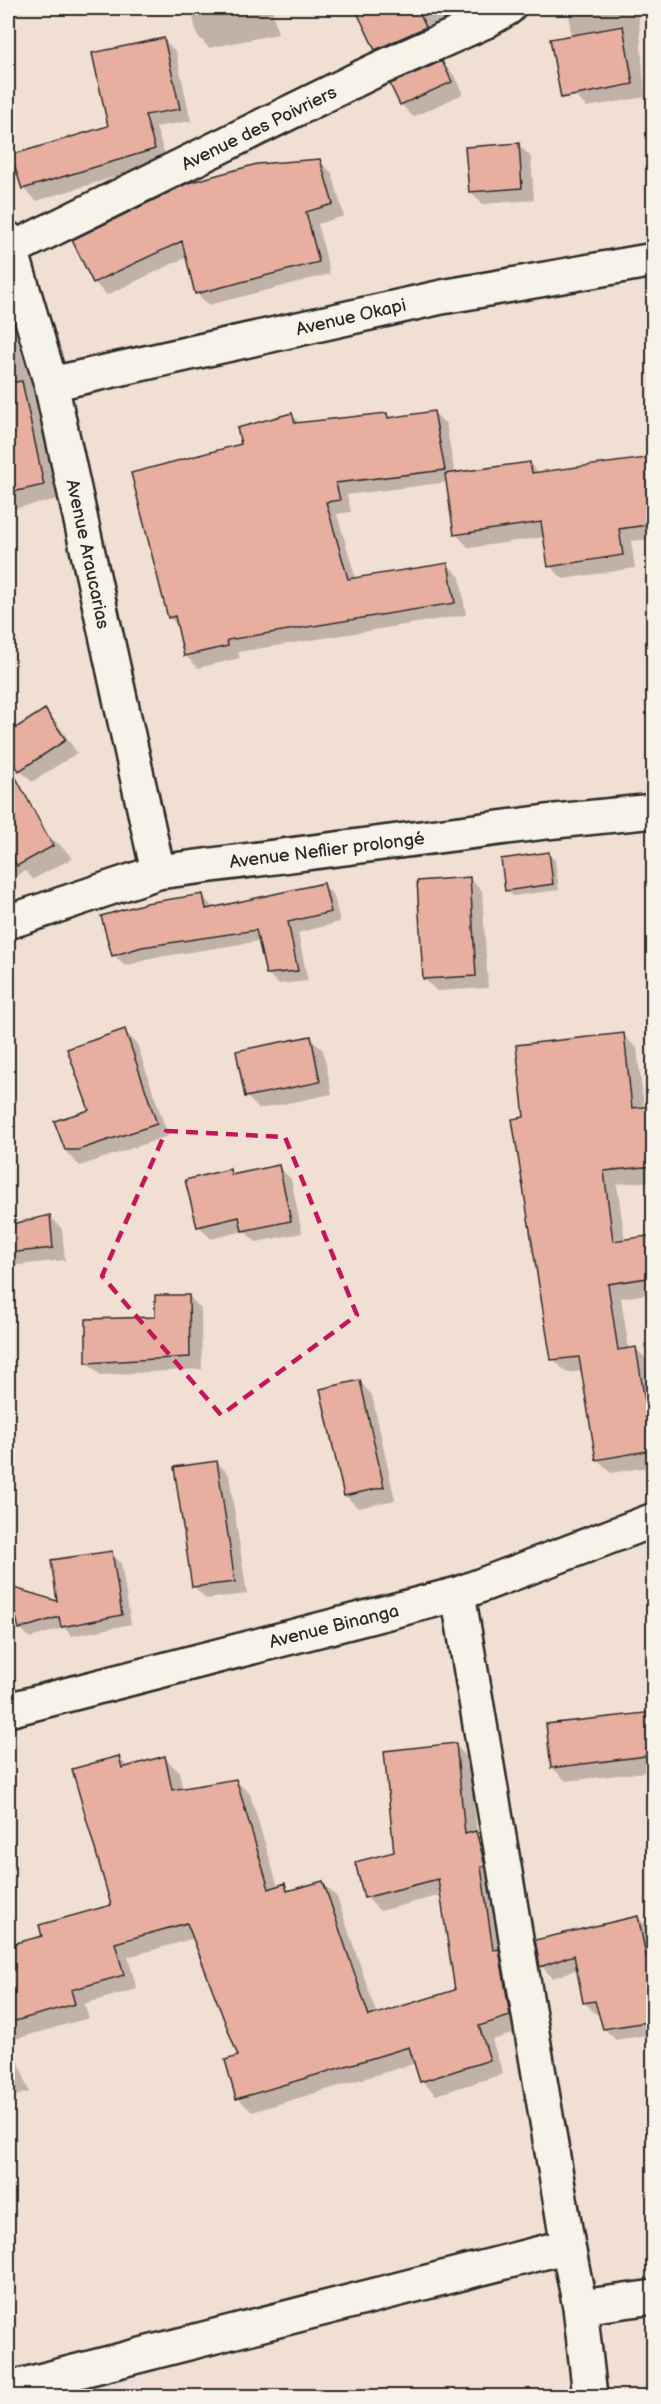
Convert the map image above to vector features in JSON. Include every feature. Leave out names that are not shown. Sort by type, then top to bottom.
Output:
[{"type":"street","name":"Avenue des Poivriers","points":[[9,244],[374,71],[484,22],[508,8]]},
{"type":"street","name":"Avenue Araucarias","points":[[9,244],[51,384],[158,872]]},
{"type":"street","name":"Avenue Okapi","points":[[51,384],[442,297],[654,261]]},
{"type":"street","name":"Avenue Neflier prolongé","points":[[8,922],[158,872],[546,822],[654,811]]},
{"type":"street","name":"Avenue Binanga","points":[[8,1710],[458,1594],[654,1520]]},
{"type":"street","points":[[458,1594],[580,2307],[590,2397]]},
{"type":"street","points":[[8,2389],[568,2246]]},
{"type":"street","points":[[580,2307],[654,2297]]},
{"type":"highlighted area","points":[[166,1131],[285,1137],[357,1315],[221,1415],[102,1276]]},
{"type":"building","points":[[355,8],[417,8],[426,27],[375,50]]},
{"type":"building","points":[[623,26],[633,84],[561,98],[550,39]]},
{"type":"building","points":[[164,38],[180,109],[145,115],[155,149],[22,189],[11,155],[108,126],[92,53]]},
{"type":"building","points":[[442,61],[452,82],[400,105],[390,84]]},
{"type":"building","points":[[519,143],[522,188],[469,192],[465,147]]},
{"type":"building","points":[[320,159],[333,204],[306,212],[319,262],[195,294],[182,241],[93,283],[72,240],[188,183],[257,164]]},
{"type":"building","points":[[22,381],[44,485],[8,493],[8,383]]},
{"type":"building","points":[[434,411],[445,470],[336,483],[340,500],[326,502],[348,579],[448,563],[455,603],[227,640],[228,646],[184,656],[175,616],[168,618],[131,473],[241,444],[237,428],[292,413],[295,423],[387,413],[388,418]]},
{"type":"building","points":[[654,457],[654,524],[619,529],[623,555],[548,567],[541,522],[454,535],[445,474],[530,462],[532,473]]},
{"type":"building","points":[[45,709],[66,740],[19,771],[8,754],[8,733]]},
{"type":"building","points":[[8,763],[53,846],[17,866],[8,847]]},
{"type":"building","points":[[549,852],[553,884],[505,891],[501,859]]},
{"type":"building","points":[[470,877],[476,976],[423,979],[417,881]]},
{"type":"building","points":[[324,883],[331,912],[288,922],[298,971],[266,974],[256,930],[142,947],[112,956],[101,916],[146,903],[203,894],[206,909]]},
{"type":"building","points":[[125,1029],[157,1124],[78,1150],[65,1150],[54,1121],[89,1110],[67,1049]]},
{"type":"building","points":[[624,1033],[632,1108],[654,1106],[654,1166],[604,1171],[613,1241],[654,1235],[654,1277],[608,1284],[618,1350],[636,1347],[653,1450],[596,1460],[579,1357],[551,1360],[512,1119],[524,1117],[516,1045]]},
{"type":"building","points":[[311,1036],[320,1082],[245,1097],[236,1051]]},
{"type":"building","points":[[279,1165],[291,1221],[242,1231],[239,1217],[197,1227],[185,1180],[230,1169],[231,1175]]},
{"type":"building","points":[[50,1215],[53,1248],[8,1253],[8,1225]]},
{"type":"building","points":[[155,1295],[189,1295],[190,1357],[86,1363],[86,1319],[155,1317]]},
{"type":"building","points":[[360,1380],[384,1487],[344,1496],[320,1389]]},
{"type":"building","points":[[217,1461],[235,1582],[192,1587],[174,1467]]},
{"type":"building","points":[[112,1551],[122,1615],[61,1627],[59,1617],[19,1629],[8,1586],[57,1601],[51,1560]]},
{"type":"building","points":[[654,1712],[654,1755],[551,1768],[546,1724]]},
{"type":"building","points":[[456,1743],[465,1834],[476,1831],[485,1865],[481,1867],[493,1950],[499,1949],[510,2016],[479,2026],[490,2060],[420,2082],[409,2047],[236,2099],[225,2060],[238,2056],[187,1923],[115,1943],[124,1975],[71,1990],[75,2004],[8,2023],[8,1945],[42,1936],[39,1925],[111,1905],[72,1769],[119,1756],[122,1768],[165,1756],[172,1790],[236,1779],[269,1889],[285,1883],[287,1891],[323,1881],[369,2016],[455,1990],[438,1879],[364,1898],[355,1862],[394,1852],[384,1751]]},
{"type":"building","points":[[638,1916],[654,1995],[654,2021],[603,2029],[595,2001],[583,2003],[574,1955],[540,1967],[535,1940]]}]
